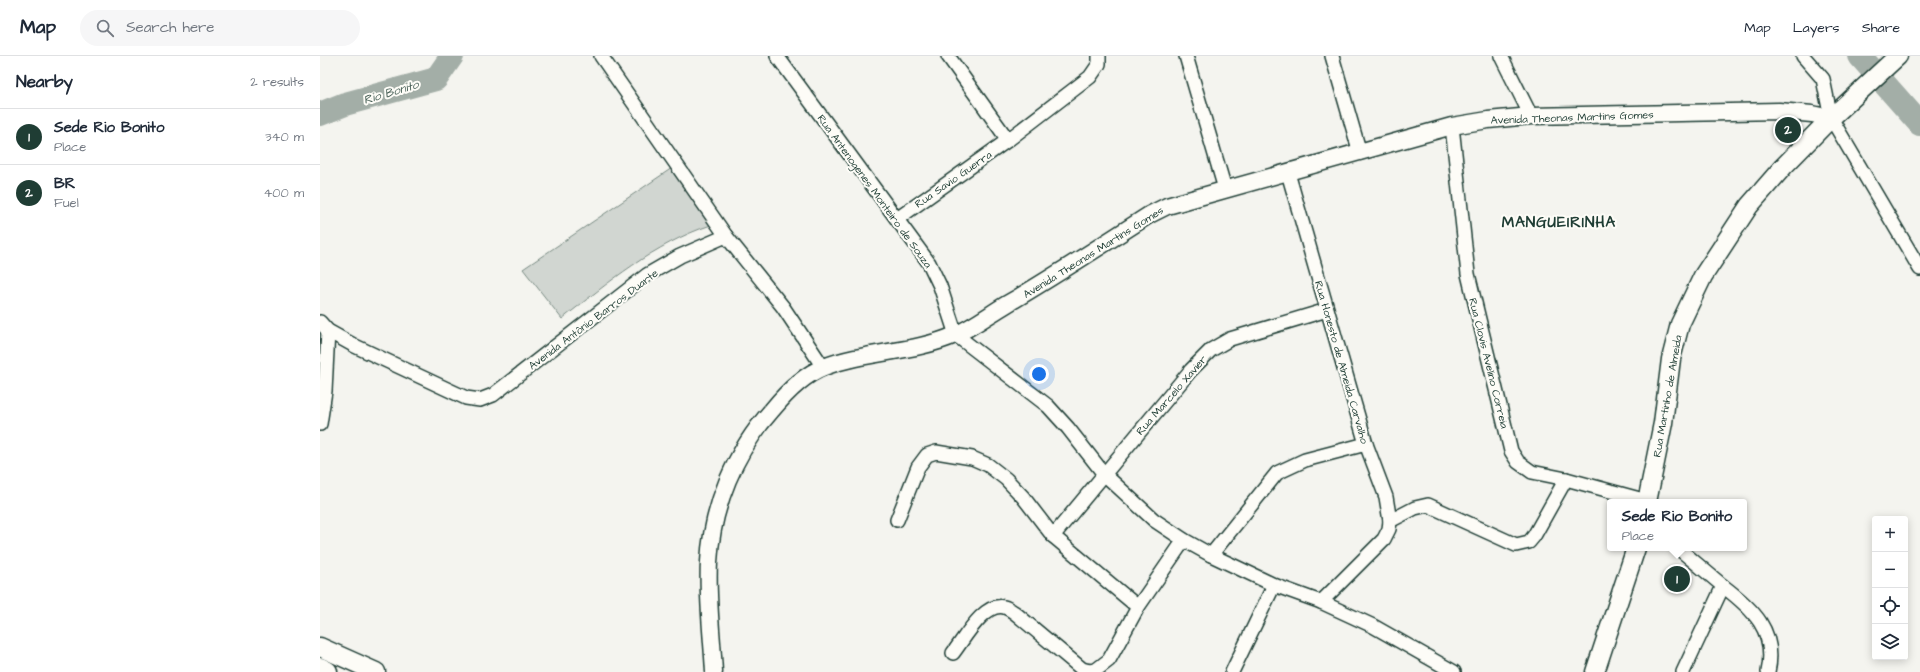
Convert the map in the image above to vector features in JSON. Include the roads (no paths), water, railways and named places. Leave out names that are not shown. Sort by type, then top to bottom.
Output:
[{"type":"highway","points":[[320,669],[326,672]]},
{"type":"main road","name":"Rua Martinho de Almeida","points":[[1648,499],[1663,423],[1671,359],[1680,324],[1690,300],[1714,259],[1749,206],[1783,167],[1831,118],[1898,56]]},
{"type":"main road","points":[[1595,672],[1635,551]]},
{"type":"main road","points":[[320,647],[376,672]]},
{"type":"street","name":"Rua Antenogenes Monteiro de Souza","points":[[777,56],[897,218],[935,274],[956,335]]},
{"type":"street","points":[[948,56],[1008,140]]},
{"type":"street","name":"Rua Savio Guerra","points":[[897,218],[1008,140],[1090,77],[1099,64],[1099,56]]},
{"type":"street","points":[[1186,56],[1225,189]]},
{"type":"street","points":[[1332,56],[1360,153]]},
{"type":"street","points":[[1501,56],[1530,116]]},
{"type":"street","points":[[1803,56],[1823,79],[1831,118],[1920,269]]},
{"type":"street","points":[[604,57],[726,236],[783,307],[823,367]]},
{"type":"street","name":"Avenida Theonas Martins Gomes","points":[[714,672],[708,592],[709,560],[715,517],[732,468],[754,430],[789,391],[803,379],[823,367],[930,344],[956,335],[1149,215],[1167,206],[1452,126],[1530,116],[1778,111],[1812,114],[1831,118]]},
{"type":"street","name":"Rua Clovis Avelino Correia","points":[[1452,126],[1468,274],[1511,452],[1518,462],[1532,472],[1566,479],[1636,499]]},
{"type":"street","name":"Rua Honesto de Almeida Carvalho","points":[[1288,173],[1366,444],[1386,497],[1390,521]]},
{"type":"street","name":"Avenida Antônio Barros Duarte","points":[[324,327],[355,346],[459,395],[474,399],[485,399],[494,395],[647,275],[680,256],[726,236]]},
{"type":"street","name":"Rua Marcelo Xavier","points":[[1053,536],[1191,370],[1211,350],[1230,339],[1327,310]]},
{"type":"street","points":[[320,424],[324,391],[324,327]]},
{"type":"street","points":[[956,335],[1048,406],[1068,428],[1104,474],[1154,520],[1184,540],[1211,555],[1274,585],[1321,602],[1373,626],[1454,672]]},
{"type":"street","points":[[1211,555],[1277,473],[1304,460],[1366,444]]},
{"type":"street","points":[[897,520],[922,459],[927,455],[936,452],[972,458],[988,465],[1006,479],[1023,497],[1053,536],[1138,607]]},
{"type":"street","points":[[1321,602],[1378,547],[1389,529],[1390,521],[1415,508],[1428,505],[1516,545],[1523,544],[1534,536],[1566,479]]},
{"type":"street","points":[[953,653],[985,611],[995,607],[1004,607],[1015,613],[1082,669],[1090,671],[1096,670],[1104,666],[1116,651],[1138,607],[1184,540]]},
{"type":"street","points":[[1682,551],[1744,602],[1756,616],[1766,633],[1769,643],[1770,662],[1768,672]]},
{"type":"street","points":[[1232,672],[1274,585]]},
{"type":"street","points":[[1683,672],[1723,586]]},
{"type":"waterway","name":"Rio Bonito","points":[[320,114],[345,104],[436,79],[452,56]]},
{"type":"waterway","points":[[1860,56],[1920,124]]},
{"type":"place","name":"BR","points":[[1788,130]]},
{"type":"place","name":"Sede Rio Bonito","points":[[1677,579]]},
{"type":"district","name":"MANGUEIRINHA","points":[[1559,222]]}]
